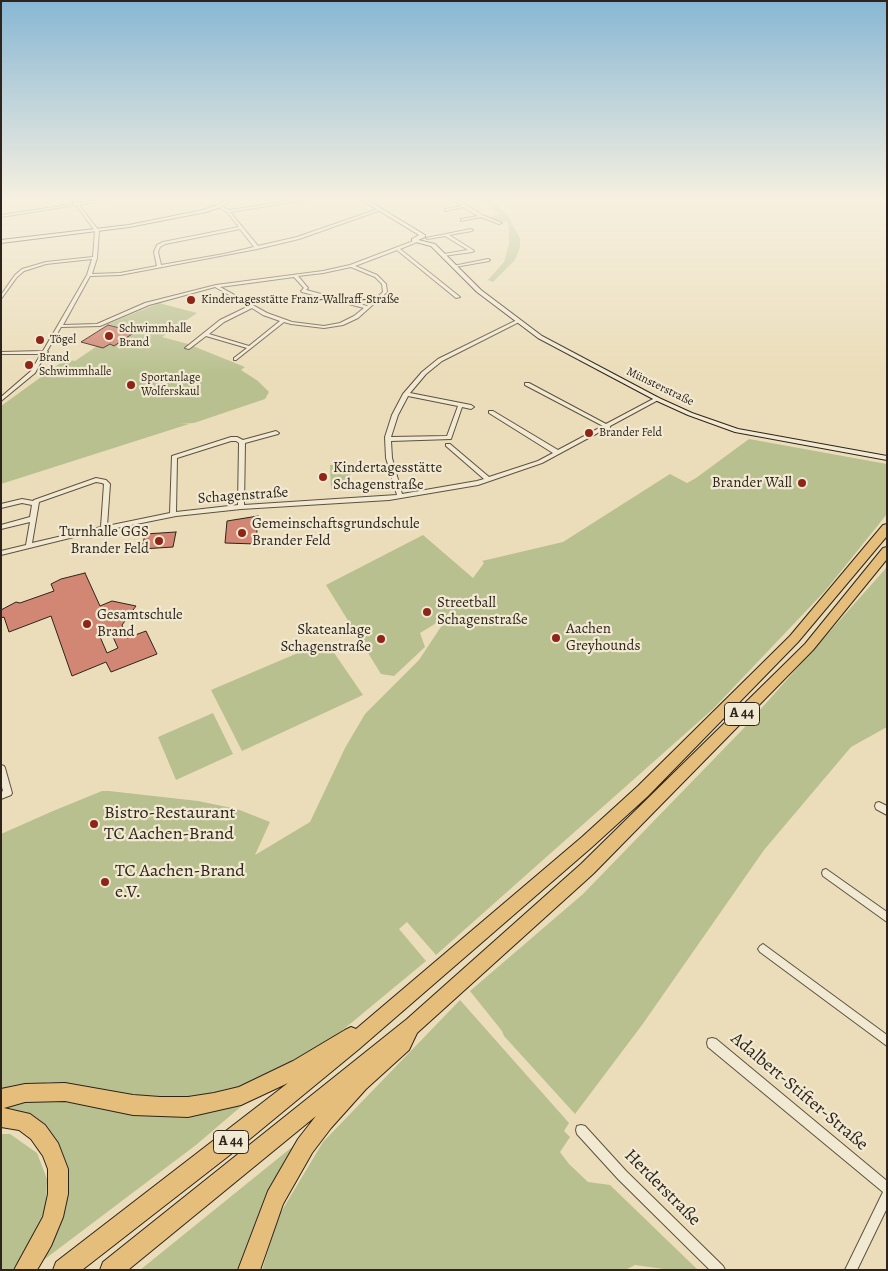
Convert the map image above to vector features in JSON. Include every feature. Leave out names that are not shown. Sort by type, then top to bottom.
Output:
[{"type":"highway","name":"A 44","points":[[64,1270],[233,1140],[394,1009],[643,791],[794,639],[887,528]]},
{"type":"highway","name":"A 44","points":[[111,1270],[413,1025],[587,869],[809,647],[887,551]]},
{"type":"highway","points":[[1,1099],[25,1093],[65,1092],[133,1105],[160,1107],[188,1107],[214,1103],[241,1096],[300,1068],[394,1009]]},
{"type":"highway","points":[[249,1270],[275,1198],[305,1146],[324,1121],[359,1082],[403,1044],[413,1025]]},
{"type":"highway","points":[[1,1117],[23,1121],[38,1132],[51,1150],[58,1169],[58,1194],[53,1216],[44,1239],[25,1270]]},
{"type":"street","points":[[157,257],[159,267]]},
{"type":"street","points":[[89,275],[120,274],[209,257]]},
{"type":"street","points":[[60,326],[98,325],[147,304],[216,286],[351,266],[375,257]]},
{"type":"street","points":[[408,257],[458,297]]},
{"type":"street","name":"Münsterstraße","points":[[445,257],[480,291],[517,321],[554,346],[690,414],[737,431],[887,458]]},
{"type":"street","points":[[1,298],[16,276],[28,268],[46,263],[95,258],[89,275],[46,352],[26,380],[1,400]]},
{"type":"street","points":[[455,266],[488,260]]},
{"type":"street","points":[[216,286],[251,307],[283,321],[306,326],[324,327],[341,324],[356,317],[385,292],[384,284],[376,276],[351,266]]},
{"type":"street","points":[[295,275],[306,288],[303,291],[367,307]]},
{"type":"street","points":[[187,348],[229,317],[251,307]]},
{"type":"street","points":[[236,359],[248,347],[283,321]]},
{"type":"street","points":[[400,496],[388,458],[388,439],[395,415],[406,394],[424,373],[443,358],[517,321]]},
{"type":"street","points":[[205,334],[248,347]]},
{"type":"street","points":[[1,353],[46,352]]},
{"type":"street","points":[[527,384],[608,427]]},
{"type":"street","points":[[406,394],[471,407]]},
{"type":"street","name":"Schagenstraße","points":[[1,553],[104,528],[173,515],[241,507],[400,496],[489,480],[528,467],[558,453],[657,399]]},
{"type":"street","points":[[388,439],[449,438],[460,406]]},
{"type":"street","points":[[491,412],[558,453]]},
{"type":"street","points":[[242,442],[276,433]]},
{"type":"street","points":[[173,515],[174,457],[230,439],[237,438],[242,442]]},
{"type":"street","points":[[241,507],[242,442]]},
{"type":"street","points":[[448,446],[489,480]]},
{"type":"street","points":[[1,506],[22,501],[34,503],[41,498],[92,481],[104,481],[107,484],[104,528]]},
{"type":"street","points":[[30,545],[34,503]]},
{"type":"street","points":[[1,527],[32,520]]},
{"type":"street","points":[[1,768],[4,794]]},
{"type":"street","points":[[826,874],[887,918]]},
{"type":"street","points":[[763,948],[887,1041]]},
{"type":"street","name":"Adalbert-Stifter-Straße","points":[[712,1043],[887,1188]]},
{"type":"street","name":"Herderstraße","points":[[581,1130],[622,1175],[719,1270]]},
{"type":"street","points":[[851,1270],[887,1194]]},
{"type":"green space","points":[[505,257],[516,257],[493,282],[488,280],[504,262]]},
{"type":"green space","name":"Sportanlage Wolferskaul","points":[[159,303],[197,313],[162,337],[188,344],[245,367],[241,370],[258,381],[269,392],[265,399],[194,423],[180,424],[189,424],[1,484],[1,406],[66,359],[75,361],[97,346],[103,348],[110,344],[114,345],[134,331],[108,324]]},
{"type":"green space","points":[[749,439],[887,464],[887,514],[825,591],[713,709],[436,955],[407,922],[399,929],[426,961],[315,1053],[248,1088],[188,1101],[129,1099],[49,1082],[1,1093],[1,834],[102,791],[109,791],[198,801],[237,809],[270,822],[255,855],[310,822],[345,748],[365,714],[419,660],[452,610],[443,619],[420,633],[425,647],[394,676],[381,674],[326,585],[423,535],[473,578],[484,563],[482,561],[563,542],[670,474],[687,483]]},
{"type":"green space","points":[[350,464],[351,487],[331,489],[330,465]]},
{"type":"green space","points":[[887,567],[887,727],[851,747],[764,850],[642,1025],[575,1114],[504,1036],[470,991],[583,894],[743,729]]},
{"type":"green space","points":[[326,641],[363,695],[242,751],[211,690]]},
{"type":"green space","points":[[213,713],[233,754],[176,780],[158,737]]},
{"type":"green space","points":[[460,1000],[569,1123],[564,1131],[570,1137],[560,1152],[569,1164],[588,1182],[610,1185],[698,1270],[671,1270],[635,1265],[625,1270],[262,1270],[278,1217],[323,1142]]},
{"type":"green space","points":[[36,1097],[251,1098],[196,1145],[41,1262],[60,1151],[1,1112],[1,1104]]},
{"type":"green space","points":[[1,1134],[10,1134],[37,1153],[47,1179],[46,1208],[26,1252],[12,1270],[1,1270]]},
{"type":"green space","points":[[302,1139],[242,1270],[140,1270]]},
{"type":"building","name":"Schwimmhalle Brand","points":[[108,325],[135,332],[114,346],[110,344],[103,348],[81,342]]},
{"type":"building","name":"Gemeinschaftsgrundschule Brander Feld","points":[[258,516],[256,544],[225,543],[227,521]]},
{"type":"building","name":"Turnhalle GGS Brander Feld","points":[[176,532],[173,547],[142,549],[145,534]]},
{"type":"building","name":"Gesamtschule Brand","points":[[85,573],[100,606],[112,601],[136,606],[122,625],[127,638],[146,631],[157,654],[111,672],[106,662],[72,676],[51,616],[9,632],[4,617],[1,618],[1,610],[16,602],[20,603],[54,591],[51,584],[61,579]],"holes":[[[109,628],[118,648],[107,653],[98,632]]]},
{"type":"place","name":"Kindertagesstätte Franz-Wallraff-Straße","points":[[191,300]]},
{"type":"place","name":"Schwimmhalle Brand","points":[[109,336]]},
{"type":"place","name":"Tögel","points":[[40,340]]},
{"type":"place","name":"Brand Schwimmhalle","points":[[29,365]]},
{"type":"place","name":"Sportanlage Wolferskaul","points":[[131,385]]},
{"type":"place","name":"Brander Feld","points":[[589,433]]},
{"type":"place","name":"Kindertagesstätte Schagenstraße","points":[[323,477]]},
{"type":"place","name":"Brander Wall","points":[[802,483]]},
{"type":"place","name":"Gemeinschaftsgrundschule Brander Feld","points":[[242,533]]},
{"type":"place","name":"Turnhalle GGS Brander Feld","points":[[159,541]]},
{"type":"place","name":"Streetball Schagenstraße","points":[[427,612]]},
{"type":"place","name":"Gesamtschule Brand","points":[[87,624]]},
{"type":"place","name":"Aachen Greyhounds","points":[[556,638]]},
{"type":"place","name":"Skateanlage Schagenstraße","points":[[381,639]]},
{"type":"place","name":"Bistro-Restaurant TC Aachen-Brand","points":[[94,824]]},
{"type":"place","name":"TC Aachen-Brand e.V.","points":[[105,882]]}]
